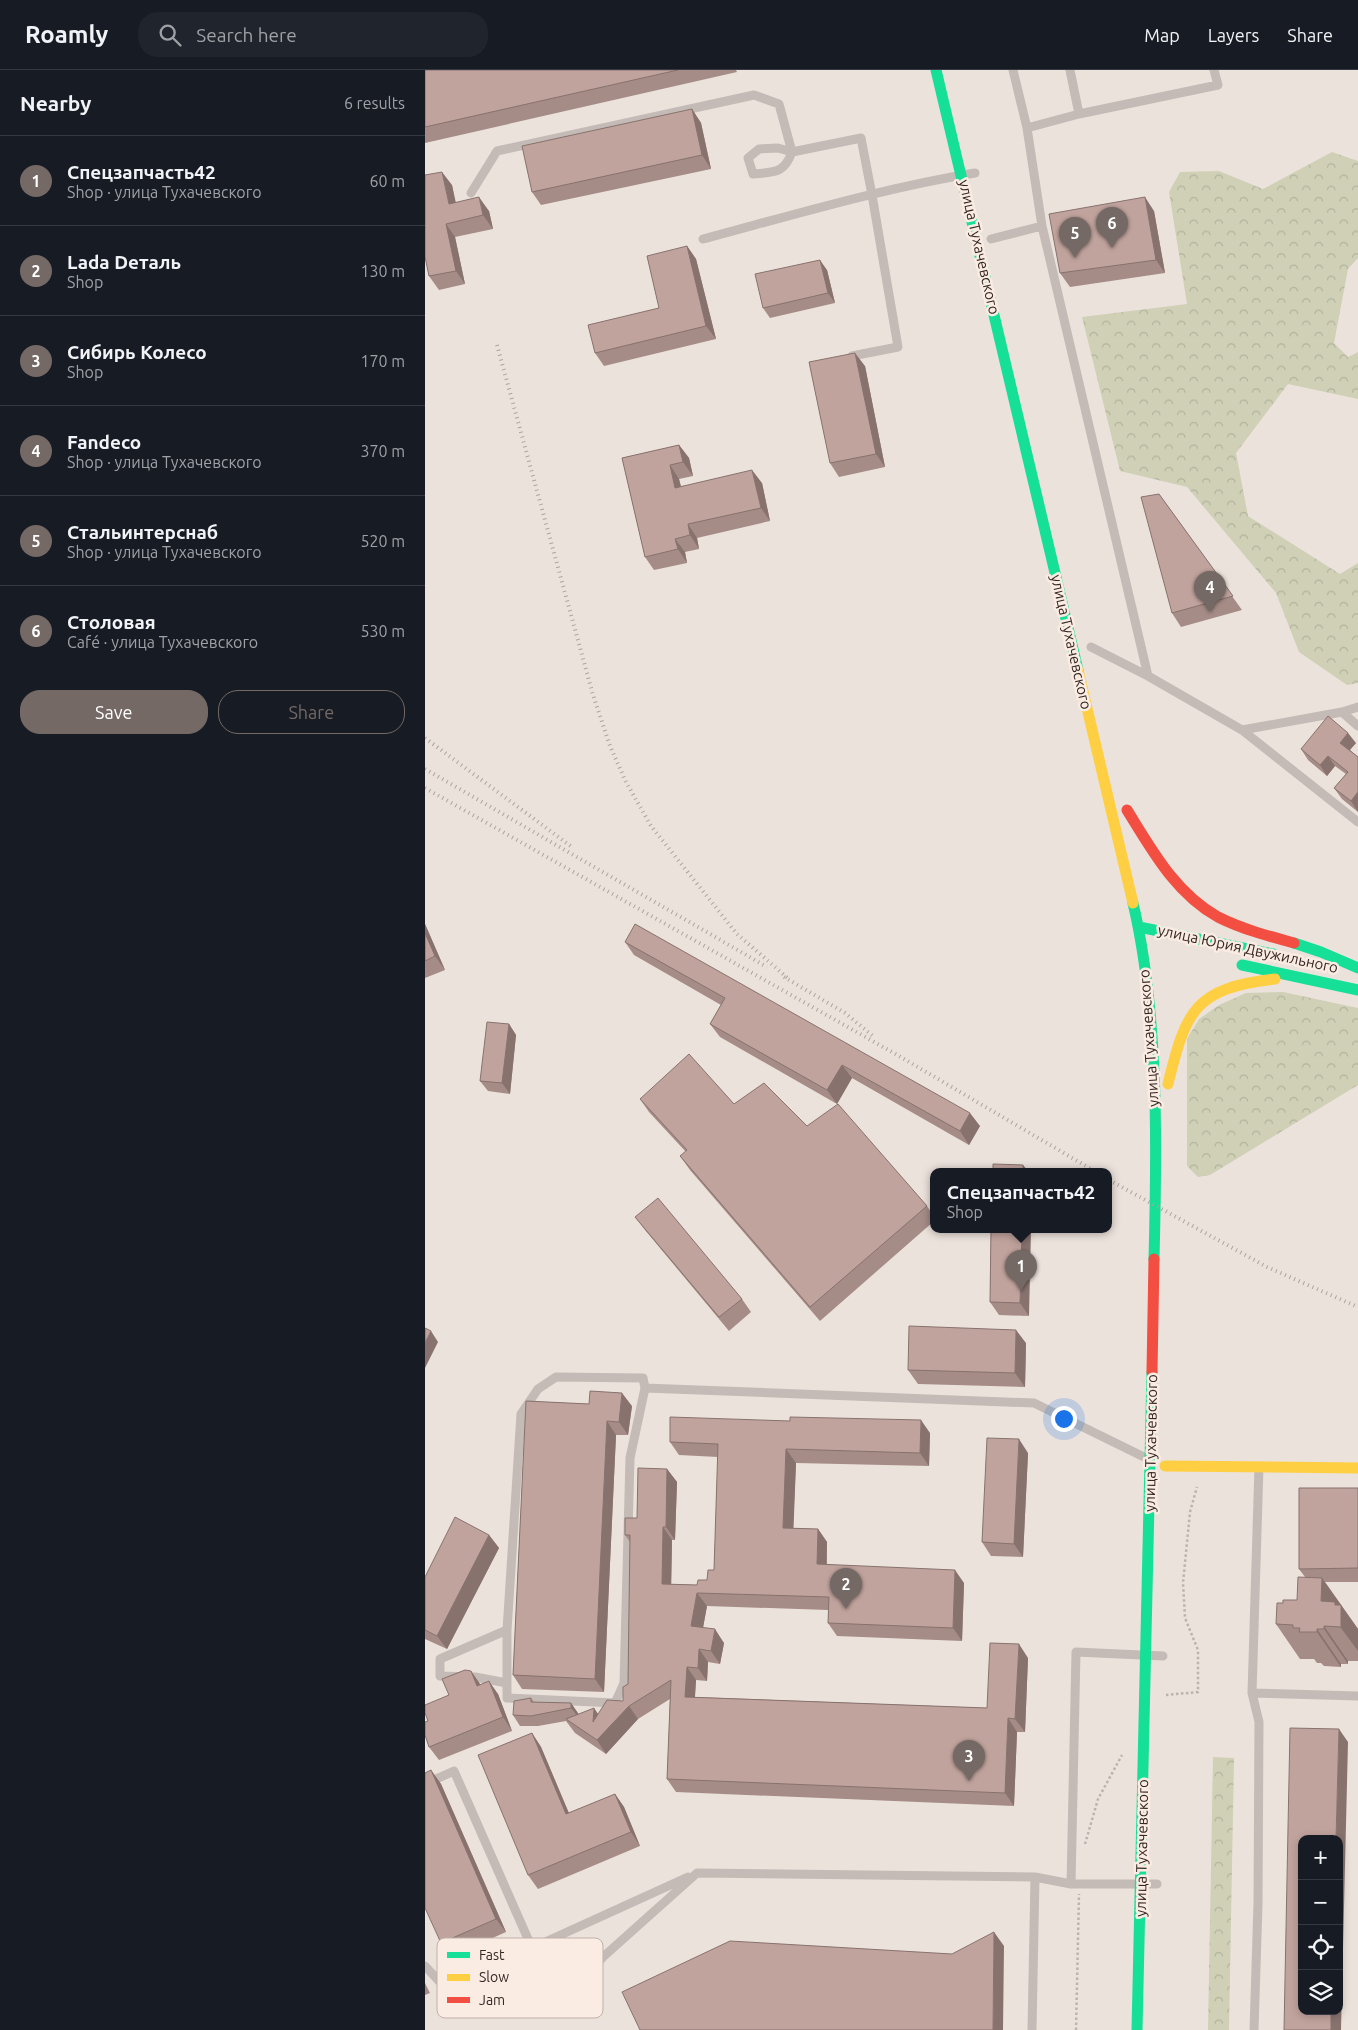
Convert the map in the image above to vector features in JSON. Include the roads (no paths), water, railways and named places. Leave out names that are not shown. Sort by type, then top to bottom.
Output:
[{"type":"main road","name":"улица Тухачевского","points":[[936,70],[1139,928],[1151,937],[1148,992],[1154,1084],[1155,1224],[1137,2030]]},
{"type":"main road","name":"улица Тухачевского","points":[[1089,642],[1095,666]]},
{"type":"main road","points":[[1136,847],[1126,806],[1173,880],[1211,914],[1246,930],[1316,950],[1358,968]]},
{"type":"main road","name":"улица Юрия Двужильного","points":[[1139,928],[1151,937],[1281,956]]},
{"type":"main road","name":"улица Юрия Двужильного","points":[[1226,962],[1304,977],[1358,990]]},
{"type":"main road","name":"улица Юрия Двужильного","points":[[1319,964],[1358,972]]},
{"type":"main road","name":"улица Тухачевского","points":[[1165,1045],[1168,1089],[1177,1046],[1191,1014],[1208,996],[1223,988],[1248,981],[1304,977]]},
{"type":"main road","points":[[1165,1466],[1358,1468]]},
{"type":"lane","points":[[1013,70],[1027,128],[1042,226],[1148,676]]},
{"type":"lane","points":[[1070,70],[1079,114]]},
{"type":"lane","points":[[1027,128],[1079,114],[1218,85],[1214,70]]},
{"type":"lane","points":[[471,193],[497,151],[754,95],[779,104],[792,152],[788,164],[778,172],[753,174],[748,158],[759,149],[777,148],[792,152],[861,138],[873,195],[898,347],[852,356]]},
{"type":"lane","points":[[703,239],[873,195],[975,173]]},
{"type":"lane","points":[[991,239],[1042,226]]},
{"type":"lane","points":[[1089,642],[1242,730],[1358,822]]},
{"type":"lane","points":[[1242,730],[1342,712],[1358,707]]},
{"type":"lane","points":[[1342,712],[1358,726]]},
{"type":"lane","points":[[556,1377],[643,1378],[645,1388],[630,1458],[624,1683],[615,1703],[507,1698],[507,1630],[521,1414],[538,1389],[556,1377]]},
{"type":"lane","points":[[645,1388],[1034,1403],[1165,1466]]},
{"type":"lane","points":[[1254,2030],[1258,1904],[1259,1722],[1252,1693],[1259,1468]]},
{"type":"lane","points":[[507,1630],[441,1659],[441,1676],[475,1677],[507,1683]]},
{"type":"lane","points":[[1075,1884],[1076,1652],[1163,1656]]},
{"type":"lane","points":[[1252,1693],[1358,1696]]},
{"type":"lane","points":[[425,1784],[454,1771],[528,1938]]},
{"type":"lane","points":[[554,1938],[697,1872],[1035,1877],[1075,1884],[1157,1884]]},
{"type":"lane","points":[[603,1956],[697,1872]]},
{"type":"lane","points":[[1032,2030],[1035,1877]]},
{"type":"lane","points":[[425,1966],[437,1979]]},
{"type":"railway","points":[[497,345],[593,695],[610,746],[626,782],[651,826],[737,934],[790,980]]},
{"type":"railway","points":[[425,738],[572,847]]},
{"type":"railway","points":[[425,769],[767,967]]},
{"type":"railway","points":[[425,788],[899,1056],[1089,1168]]},
{"type":"railway","points":[[784,977],[845,1013],[873,1036]]},
{"type":"railway","points":[[1112,1182],[1267,1267],[1358,1307]]},
{"type":"place","name":"Столовая","points":[[1112,248]]},
{"type":"place","name":"Стальинтерснаб","points":[[1075,258]]},
{"type":"place","name":"Fandeco","points":[[1210,612]]},
{"type":"place","name":"Спецзапчасть42","points":[[1021,1291]]},
{"type":"place","name":"Lada Dеталь","points":[[846,1609]]},
{"type":"place","name":"Сибирь Колесо","points":[[969,1781]]}]
